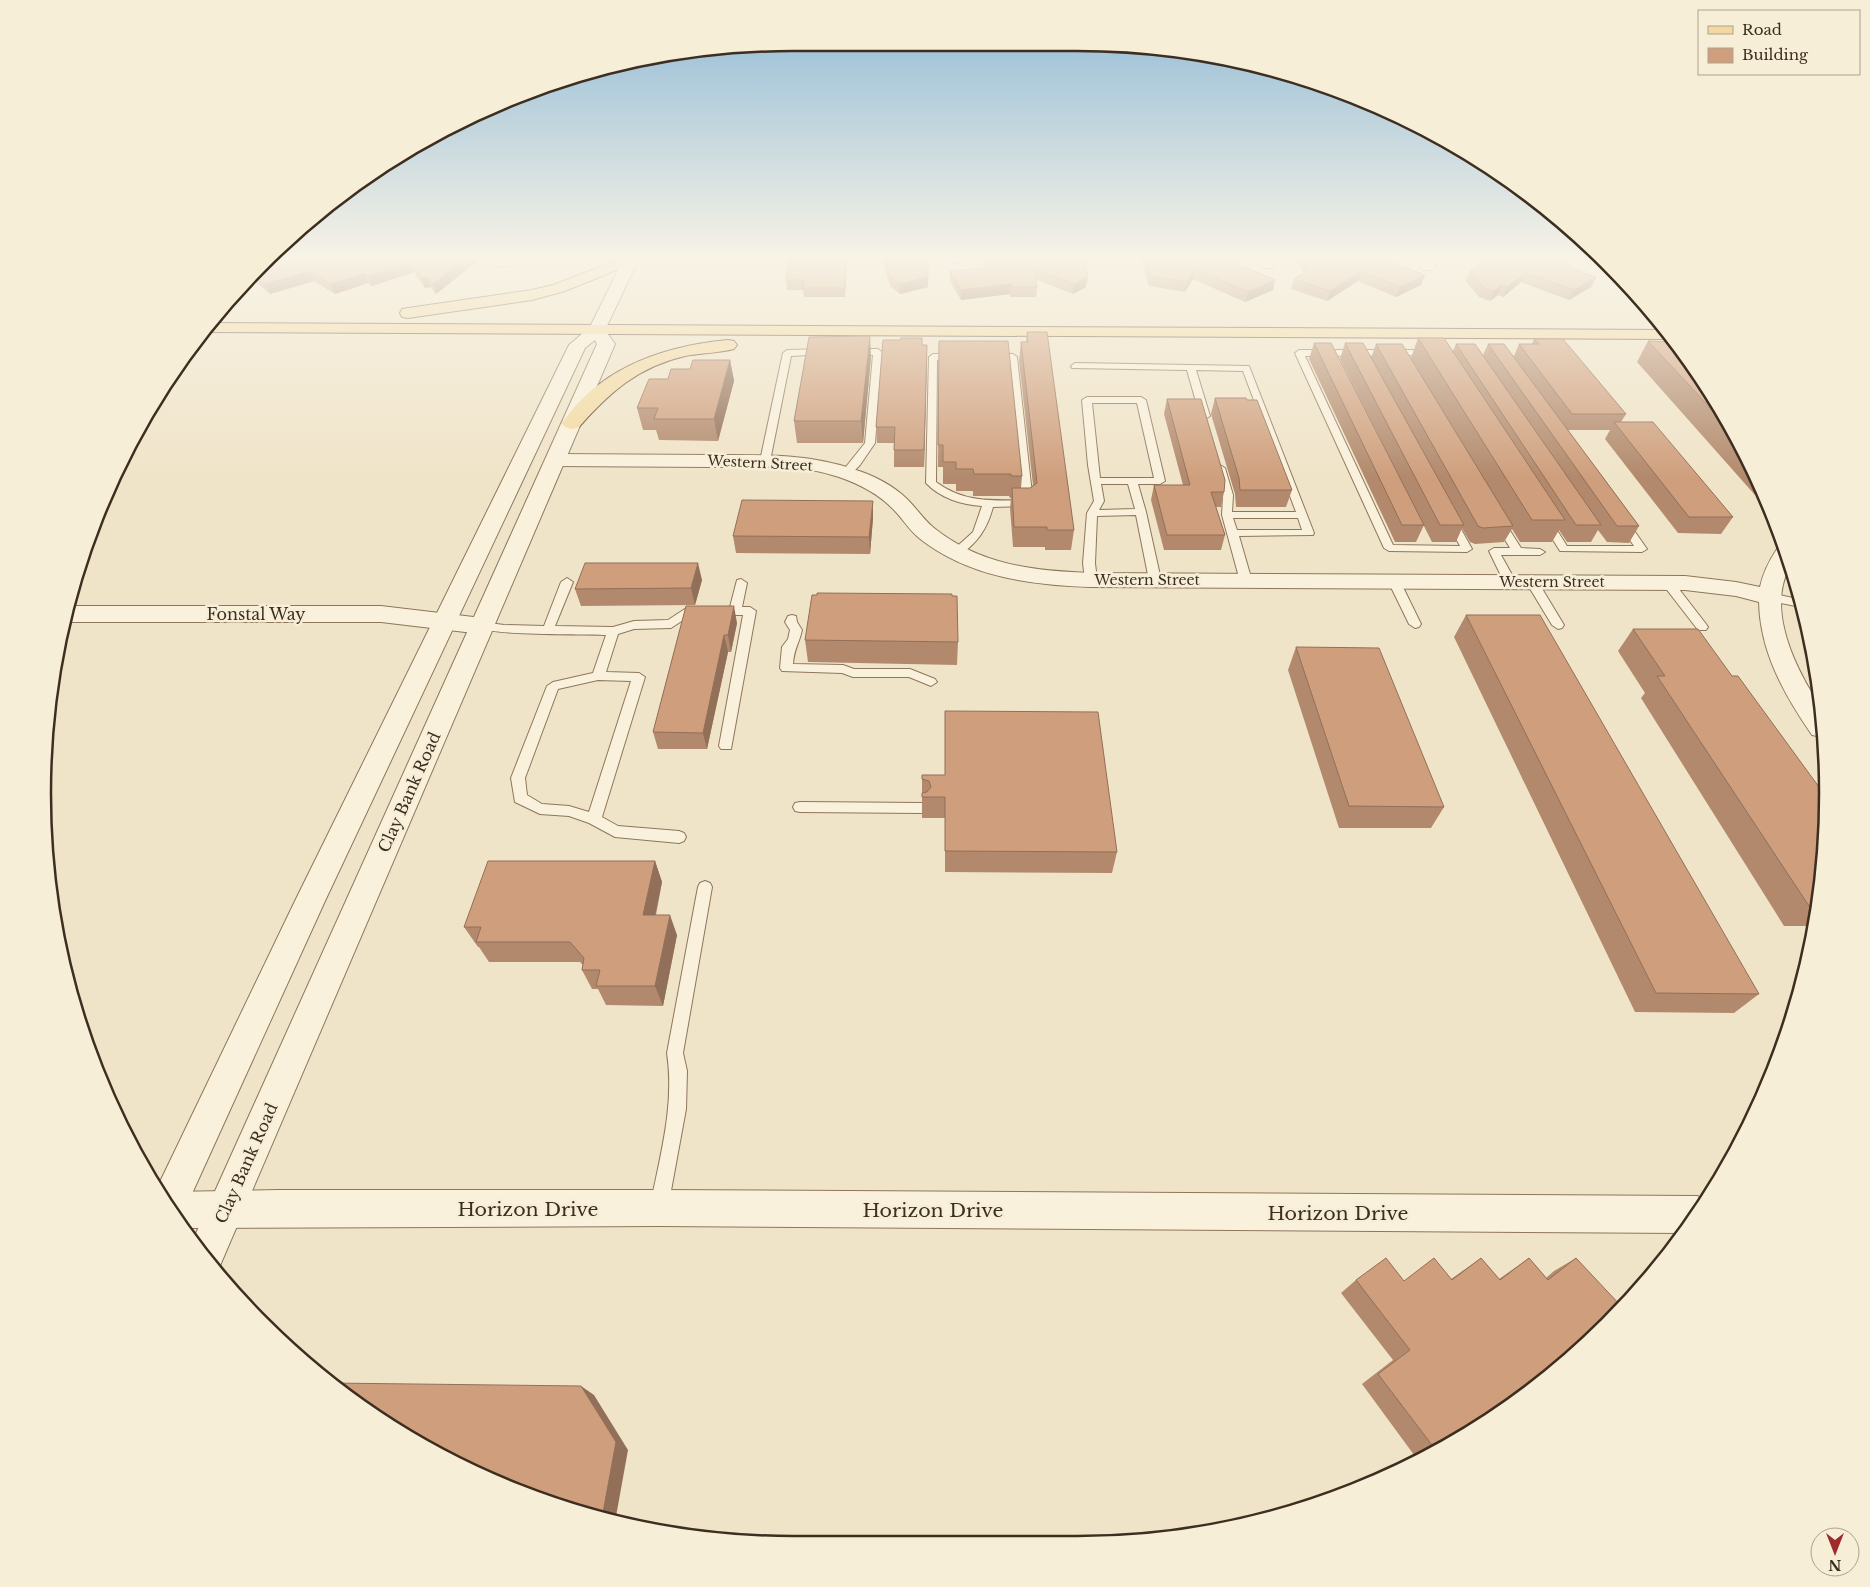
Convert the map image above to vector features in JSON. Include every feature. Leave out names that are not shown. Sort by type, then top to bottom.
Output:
[{"type":"main road","points":[[909,330],[959,332],[1659,335]]},
{"type":"main road","points":[[572,422],[596,397],[628,372],[649,362],[693,349],[740,344],[862,339],[959,332]]},
{"type":"street","points":[[172,1200],[310,901],[578,345],[589,330]]},
{"type":"street","name":"Clay Bank Road","points":[[208,1249],[606,344],[601,330]]},
{"type":"street","name":"Western Street","points":[[555,460],[765,461],[808,464],[846,473],[885,492],[900,504],[926,532],[956,553],[978,563],[1024,575],[1061,580],[1668,583],[1699,584],[1736,589],[1770,597]]},
{"type":"street","points":[[1781,560],[1773,580],[1770,597],[1771,622],[1778,652],[1792,684],[1814,718]]},
{"type":"street","name":"Fonstal Way","points":[[74,614],[381,614],[482,626]]},
{"type":"street","name":"Horizon Drive","points":[[178,1209],[659,1208],[1687,1215]]},
{"type":"lane","points":[[765,461],[787,353],[878,352],[870,443],[856,463],[846,473]]},
{"type":"lane","points":[[1440,354],[1402,358],[1332,358],[1299,353],[1389,548],[1425,544],[1466,549],[1444,506]]},
{"type":"lane","points":[[934,357],[1013,357],[1028,504],[988,504],[962,502],[943,493],[931,483],[934,357]]},
{"type":"lane","points":[[1075,366],[1246,368],[1309,533],[1232,533]]},
{"type":"lane","points":[[1191,368],[1207,422]]},
{"type":"lane","points":[[1091,580],[1089,563],[1092,512],[1099,502],[1093,465],[1087,400],[1141,400],[1160,481],[1096,481]]},
{"type":"lane","points":[[1217,459],[1228,495],[1227,514],[1246,581]]},
{"type":"lane","points":[[1132,481],[1141,512],[1155,580]]},
{"type":"lane","points":[[956,553],[972,542],[980,532],[988,504]]},
{"type":"lane","points":[[1491,508],[1517,551]]},
{"type":"lane","points":[[1538,508],[1564,549],[1601,545],[1642,549],[1614,510]]},
{"type":"lane","points":[[1092,512],[1141,512]]},
{"type":"lane","points":[[1227,514],[1302,515]]},
{"type":"lane","points":[[1540,552],[1494,551],[1558,625]]},
{"type":"lane","points":[[1394,581],[1415,624]]},
{"type":"lane","points":[[548,630],[567,582]]},
{"type":"lane","points":[[1668,583],[1702,627]]},
{"type":"lane","points":[[735,611],[741,584]]},
{"type":"lane","points":[[1770,597],[1793,602]]},
{"type":"lane","points":[[482,626],[504,629],[614,631],[634,625],[671,624],[688,611],[750,611],[726,746]]},
{"type":"lane","points":[[792,619],[791,622],[796,630],[794,640],[788,647],[786,668],[843,669],[853,673],[910,673],[931,682]]},
{"type":"lane","points":[[598,676],[614,631]]},
{"type":"lane","points":[[594,819],[639,677],[598,676],[553,686],[518,778],[520,798],[540,809],[569,811],[594,819],[615,832],[679,838]]},
{"type":"lane","points":[[800,807],[922,808]]},
{"type":"lane","points":[[659,1208],[677,1110],[679,1070],[674,1053],[705,887]]},
{"type":"building","points":[[1027,332],[1047,332],[1074,530],[1047,530],[1047,527],[1014,527],[1012,488],[1030,488],[1037,483],[1021,342],[1028,342]]},
{"type":"building","points":[[870,336],[861,421],[794,421],[809,337]]},
{"type":"building","points":[[901,338],[922,338],[922,345],[927,345],[924,450],[894,450],[895,427],[876,427],[883,340],[900,340]]},
{"type":"building","points":[[1418,338],[1444,338],[1565,520],[1532,520]]},
{"type":"building","points":[[1534,339],[1563,339],[1626,414],[1572,414],[1519,344],[1539,344]]},
{"type":"building","points":[[939,341],[1008,341],[1022,476],[1011,476],[1011,474],[974,474],[973,469],[956,469],[956,462],[943,462],[943,445],[938,445]]},
{"type":"building","points":[[1648,341],[1665,342],[1694,381],[1711,408]]},
{"type":"building","points":[[1314,343],[1331,343],[1424,525],[1402,525]]},
{"type":"building","points":[[1345,343],[1363,343],[1464,525],[1440,525]]},
{"type":"building","points":[[1376,344],[1402,344],[1513,526],[1483,528],[1478,526]]},
{"type":"building","points":[[1456,344],[1475,344],[1601,525],[1576,525]]},
{"type":"building","points":[[1488,344],[1504,344],[1639,526],[1617,526]]},
{"type":"building","points":[[693,360],[730,360],[714,419],[654,419],[658,408],[637,408],[649,379],[668,379],[671,369],[690,369]]},
{"type":"building","points":[[1215,398],[1257,400],[1292,490],[1240,490],[1239,478]]},
{"type":"building","points":[[1167,399],[1201,399],[1225,480],[1224,492],[1211,492],[1225,535],[1167,535],[1154,485],[1190,485]]},
{"type":"building","points":[[1614,422],[1653,422],[1733,517],[1689,517]]},
{"type":"building","points":[[742,500],[873,501],[869,537],[733,536]]},
{"type":"building","points":[[585,563],[698,563],[691,588],[575,589]]},
{"type":"building","points":[[817,593],[952,594],[952,596],[957,596],[958,642],[805,640],[812,595],[817,595]]},
{"type":"building","points":[[686,606],[734,606],[728,635],[724,635],[703,733],[653,732]]},
{"type":"building","points":[[1466,615],[1540,615],[1759,994],[1656,993]]},
{"type":"building","points":[[1633,629],[1698,629],[1732,676],[1738,676],[1819,787],[1817,842],[1809,906],[1657,676],[1665,676]]},
{"type":"building","points":[[1296,647],[1379,648],[1444,807],[1349,806]]},
{"type":"building","points":[[945,711],[1098,712],[1117,852],[945,851],[945,797],[922,797],[922,793],[927,792],[931,787],[929,781],[922,779],[922,775],[945,775]]},
{"type":"building","points":[[488,861],[655,861],[643,915],[670,915],[655,986],[596,986],[600,970],[582,970],[584,958],[570,942],[476,942],[481,927],[464,927]]},
{"type":"building","points":[[1386,1258],[1404,1281],[1434,1258],[1452,1280],[1481,1258],[1500,1280],[1529,1258],[1548,1280],[1576,1258],[1617,1302],[1566,1352],[1528,1382],[1489,1411],[1432,1445],[1378,1374],[1410,1350],[1356,1280]]},
{"type":"building","points":[[344,1383],[581,1386],[616,1442],[603,1511],[555,1496],[509,1479],[465,1459],[381,1411]]}]
